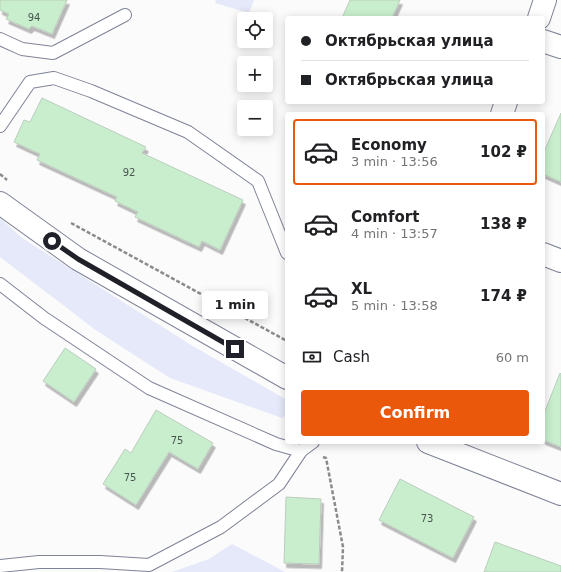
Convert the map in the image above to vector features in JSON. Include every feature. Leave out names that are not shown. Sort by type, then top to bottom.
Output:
[{"type":"street","points":[[540,16],[545,0]]},
{"type":"street","points":[[545,42],[561,47]]},
{"type":"street","points":[[0,204],[78,259],[285,377]]},
{"type":"street","points":[[545,255],[561,261]]},
{"type":"street","points":[[433,444],[561,494]]},
{"type":"lane","points":[[0,39],[22,49],[53,53],[125,15]]},
{"type":"lane","points":[[0,126],[30,82],[54,78],[91,91],[188,132],[258,181],[285,248]]},
{"type":"lane","points":[[0,284],[44,318],[149,388],[276,444],[301,451]]},
{"type":"lane","points":[[0,566],[35,567],[100,562],[150,565],[221,527],[279,484],[301,451],[310,444]]},
{"type":"path","points":[[0,174],[12,184]]},
{"type":"path","points":[[68,222],[285,340]]},
{"type":"path","points":[[301,451],[326,458],[343,547],[342,572]]},
{"type":"shaded area","points":[[216,0],[254,0],[249,12],[215,3]]},
{"type":"shaded area","points":[[0,218],[22,238],[191,345],[285,399],[285,416],[282,418],[170,378],[97,331],[0,257]]},
{"type":"shaded area","points":[[232,544],[285,572],[172,572],[209,559]]},
{"type":"building","points":[[0,0],[67,0],[52,34],[32,26],[29,29],[6,19],[9,14],[0,10]]},
{"type":"building","points":[[350,0],[400,0],[393,16],[343,16]]},
{"type":"building","points":[[42,98],[146,147],[142,153],[243,200],[220,250],[202,241],[199,247],[135,217],[138,212],[115,201],[117,197],[37,160],[40,154],[14,142],[24,120],[30,122]]},
{"type":"building","points":[[561,113],[561,182],[545,175],[545,149]]},
{"type":"building","points":[[65,348],[96,369],[74,402],[43,381]]},
{"type":"building","points":[[560,373],[561,447],[545,441],[545,411]]},
{"type":"building","points":[[156,410],[213,443],[198,469],[169,452],[136,505],[103,484],[125,449],[131,453]]},
{"type":"building","points":[[400,479],[474,517],[453,558],[379,520]]},
{"type":"building","points":[[286,497],[321,499],[319,564],[284,563]]},
{"type":"building","points":[[495,542],[561,566],[561,572],[484,572]]},
{"type":"route","points":[[52,241],[78,259],[235,349]]}]
